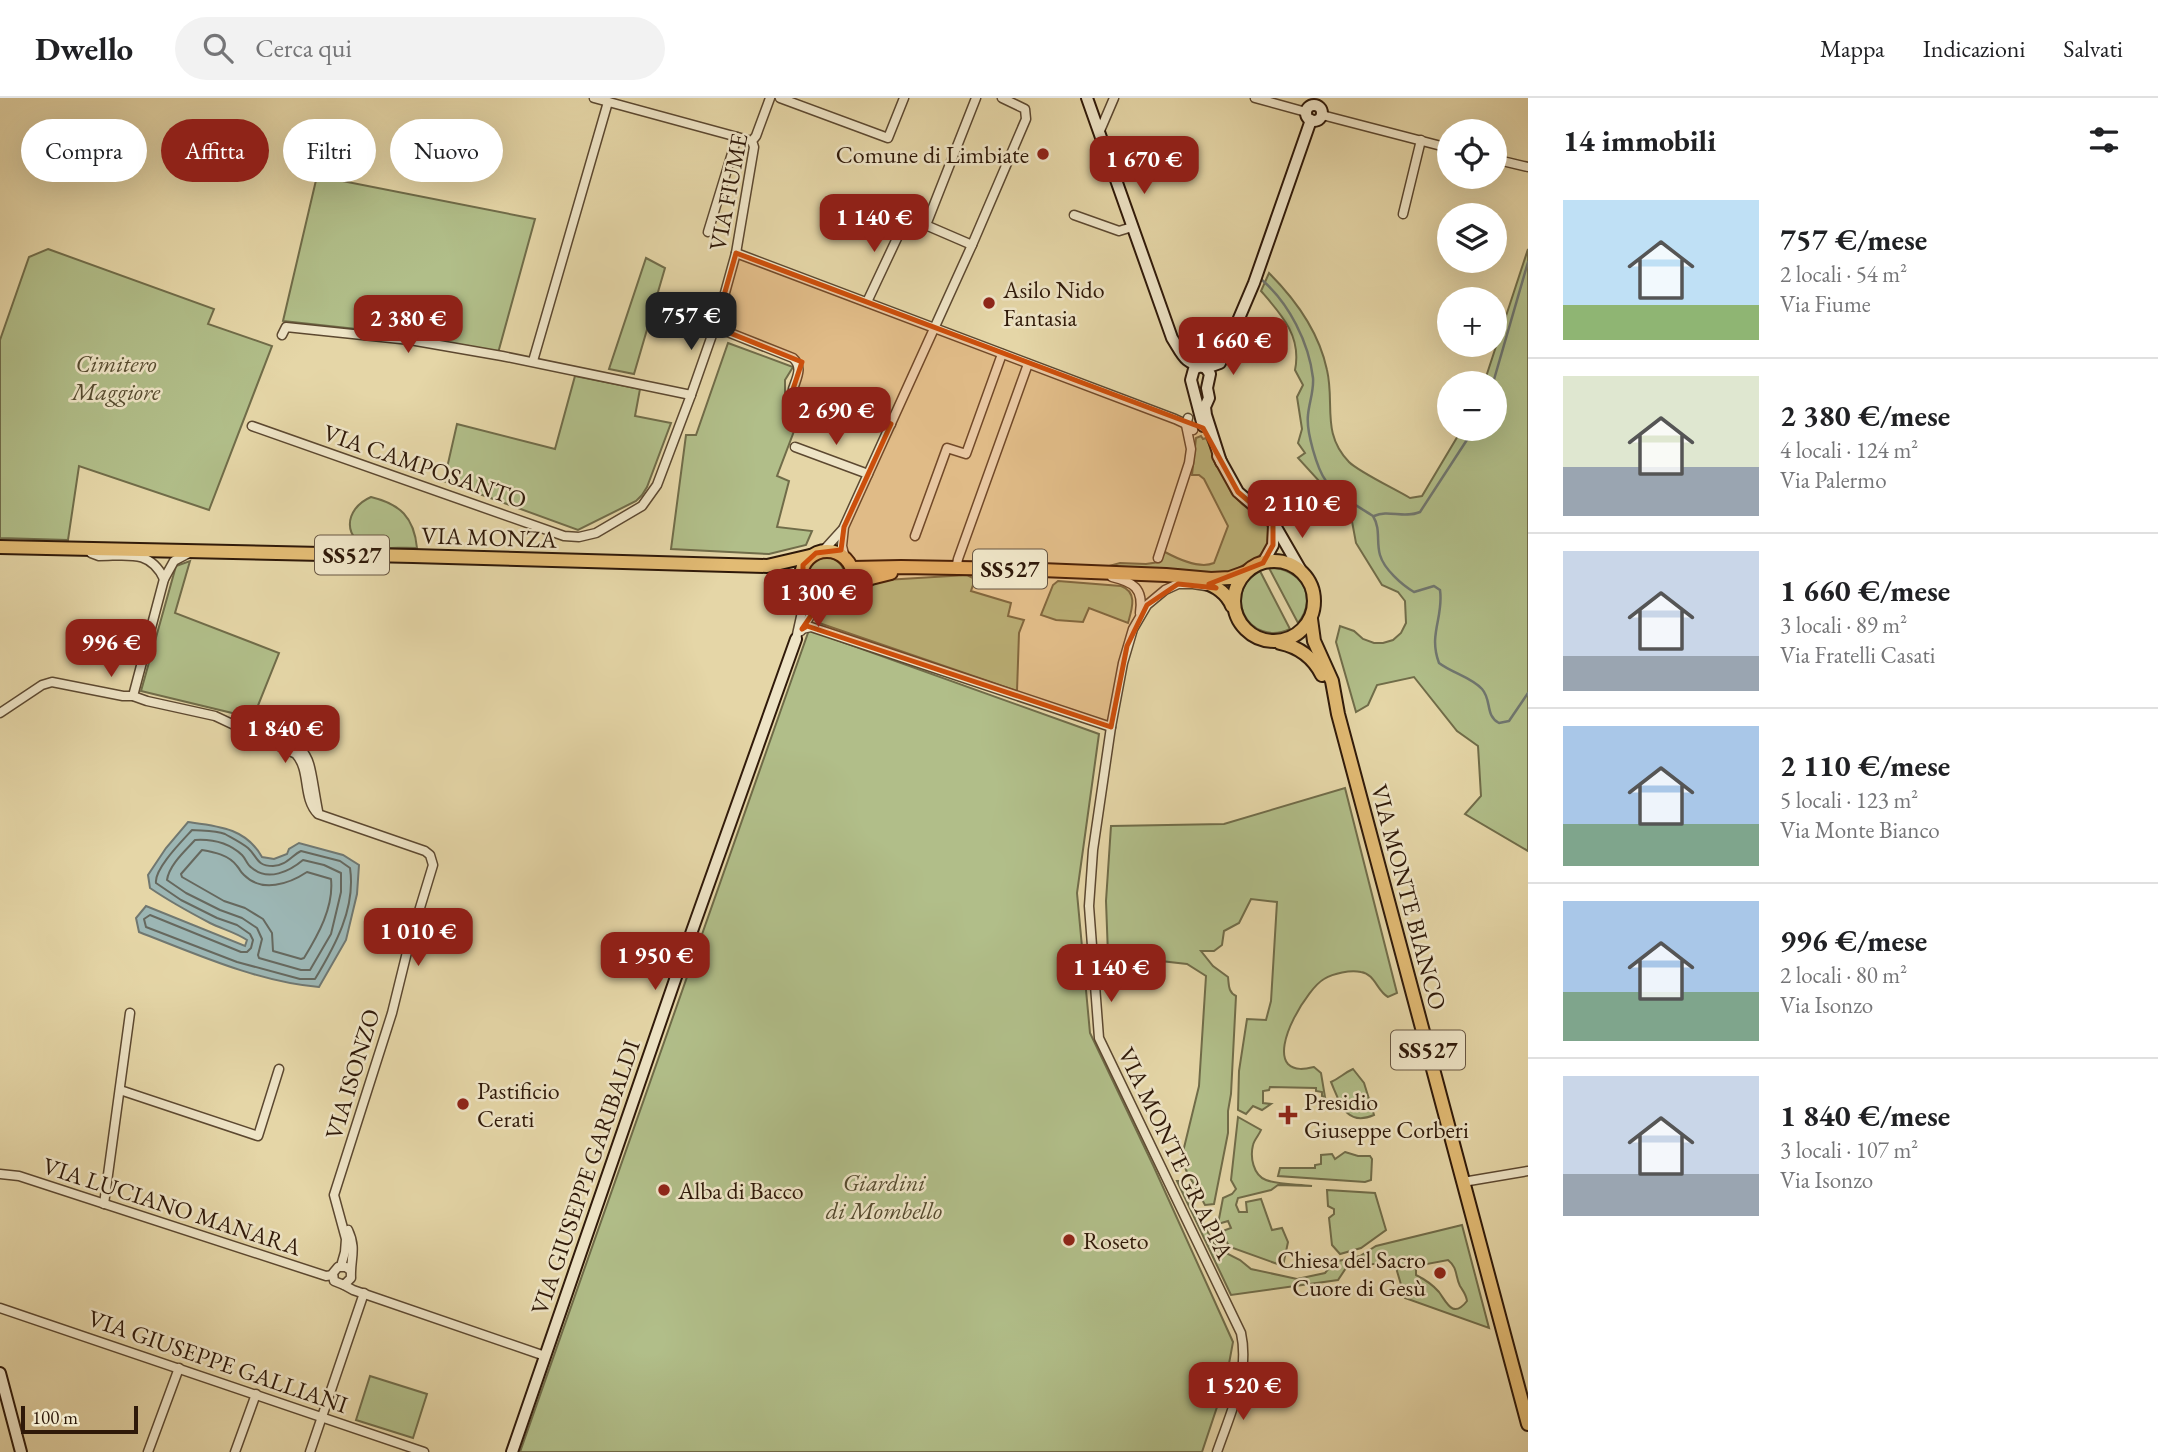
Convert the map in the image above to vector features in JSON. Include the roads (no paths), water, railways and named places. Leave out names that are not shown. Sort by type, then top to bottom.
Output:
[{"type":"main road","name":"VIA MONZA","points":[[0,547],[767,566],[817,553]]},
{"type":"main road","points":[[835,552],[848,563],[853,578],[850,588],[841,599],[828,603],[813,599],[802,584],[803,566],[817,553],[835,552]]},
{"type":"main road","points":[[1263,563],[1272,561],[1289,564],[1303,574]]},
{"type":"main road","name":"SS527","points":[[848,563],[956,569],[1086,571],[1220,579],[1244,573],[1263,563]]},
{"type":"main road","name":"VIA MONZA","points":[[767,566],[802,584]]},
{"type":"main road","name":"SS527","points":[[850,588],[881,575],[933,568]]},
{"type":"main road","points":[[1235,614],[1233,592],[1244,573]]},
{"type":"main road","name":"SS527","points":[[1303,574],[1314,595],[1315,604],[1311,619]]},
{"type":"main road","name":"SS527","points":[[1187,578],[1216,588],[1231,602],[1240,624],[1247,632],[1255,637],[1273,641]]},
{"type":"main road","points":[[1273,641],[1295,636],[1311,619]]},
{"type":"main road","name":"VIA MONTE BIANCO","points":[[1311,619],[1314,641],[1332,681],[1336,707],[1528,1424]]},
{"type":"main road","name":"VIA MONTE BIANCO","points":[[1273,641],[1295,646],[1311,659],[1336,707]]},
{"type":"street","points":[[594,98],[627,103],[752,141]]},
{"type":"street","name":"VIA FIUME","points":[[585,536],[601,530],[642,506],[657,485],[715,327],[736,253],[754,147],[752,141],[770,98]]},
{"type":"street","points":[[780,98],[888,138],[904,98]]},
{"type":"street","points":[[926,225],[976,98]]},
{"type":"street","points":[[848,563],[842,546],[845,527],[1026,119],[1025,109],[1002,98]]},
{"type":"street","points":[[1087,98],[1172,338],[1176,357],[1191,378],[1221,462],[1238,492],[1273,522],[1303,574]]},
{"type":"street","points":[[1099,134],[1114,98]]},
{"type":"street","points":[[1255,98],[1315,110],[1437,145]]},
{"type":"street","points":[[533,361],[608,102]]},
{"type":"street","points":[[1191,378],[1194,369],[1205,370],[1222,366],[1315,110]]},
{"type":"street","points":[[708,232],[737,137]]},
{"type":"street","points":[[1403,214],[1421,140]]},
{"type":"street","points":[[1507,162],[1528,167]]},
{"type":"street","points":[[1110,164],[1120,176],[1135,218],[1140,246]]},
{"type":"street","points":[[1074,215],[1119,231],[1132,227]]},
{"type":"street","points":[[867,302],[907,217],[972,245]]},
{"type":"street","points":[[736,253],[1175,419],[1192,428],[1221,462]]},
{"type":"street","points":[[715,327],[793,358],[800,368],[793,389],[797,394],[891,424]]},
{"type":"street","points":[[284,331],[410,340],[533,361],[691,395]]},
{"type":"street","points":[[1172,338],[1186,360],[1205,370]]},
{"type":"street","points":[[915,536],[947,448],[966,454],[1002,354]]},
{"type":"street","points":[[956,569],[1028,364]]},
{"type":"street","points":[[1157,558],[1189,463],[1195,410],[1200,401],[1209,398],[1205,370]]},
{"type":"street","points":[[1192,428],[1200,401]]},
{"type":"street","name":"VIA CAMPOSANTO","points":[[252,426],[564,536],[585,536]]},
{"type":"street","points":[[794,447],[868,474]]},
{"type":"street","points":[[1263,563],[1273,545],[1273,522]]},
{"type":"street","points":[[817,553],[830,545],[845,527]]},
{"type":"street","points":[[90,550],[91,554],[99,556],[145,558],[157,565],[164,579]]},
{"type":"street","points":[[133,695],[164,579],[174,561],[190,552]]},
{"type":"street","points":[[1086,571],[1131,583],[1140,596],[1139,616]]},
{"type":"street","name":"VIA GIUSEPPE GARIBALDI","points":[[799,634],[802,584]]},
{"type":"street","name":"VIA MONTE GRAPPA","points":[[1216,588],[1178,584],[1154,597],[1139,616],[1125,654],[1111,727],[1089,906],[1097,1026],[1104,1051],[1241,1333],[1245,1354],[1243,1368],[1235,1401],[1217,1452]]},
{"type":"street","name":"VIA GIUSEPPE GARIBALDI","points":[[512,1452],[683,958],[799,634],[813,611],[828,603]]},
{"type":"street","points":[[799,634],[811,627],[1111,727]]},
{"type":"street","name":"VIA ISONZO","points":[[0,713],[46,683],[123,696],[133,695],[146,701],[215,716],[299,756],[303,762],[310,803],[318,814],[430,855],[433,865],[392,1013],[334,1195],[346,1239],[341,1266]]},
{"type":"street","points":[[104,1204],[130,1013]]},
{"type":"street","points":[[120,1090],[258,1136],[279,1069]]},
{"type":"street","points":[[1463,1182],[1528,1171]]},
{"type":"street","name":"VIA LUCIANO MANARA","points":[[0,1174],[19,1176],[326,1276],[332,1275]]},
{"type":"street","name":"VIA ISONZO","points":[[340,1216],[353,1242],[351,1274]]},
{"type":"street","points":[[363,1292],[354,1284],[346,1267],[336,1268],[332,1275],[336,1283],[545,1356]]},
{"type":"street","points":[[344,1285],[351,1274]]},
{"type":"street","points":[[310,1452],[363,1292]]},
{"type":"street","name":"VIA GIUSEPPE GALLIANI","points":[[0,1308],[424,1452]]},
{"type":"street","points":[[148,1452],[178,1368]]},
{"type":"street","points":[[0,1373],[21,1452]]},
{"type":"street","points":[[235,1452],[256,1394]]},
{"type":"water","points":[[188,822],[220,827],[239,834],[255,847],[262,857],[274,859],[287,854],[289,849],[299,843],[343,855],[359,865],[357,894],[346,940],[319,987],[250,973],[139,932],[136,918],[146,906],[245,946],[247,940],[202,919],[150,888],[148,875]]},
{"type":"waterway","points":[[1496,371],[1528,262]]},
{"type":"waterway","points":[[1262,280],[1289,312],[1307,351],[1313,383],[1308,415],[1309,430],[1313,450],[1326,481],[1373,516],[1377,526],[1380,555],[1394,576],[1414,592],[1434,586],[1440,590],[1435,643],[1439,663],[1482,689],[1490,712],[1499,723],[1509,721],[1528,693]]},
{"type":"waterway","points":[[1374,516],[1420,512],[1466,441]]},
{"type":"place","name":"Comune di Limbiate","points":[[1043,154]]},
{"type":"place","name":"Asilo Nido Fantasia","points":[[989,303]]},
{"type":"place","name":"Pastificio Cerati","points":[[463,1104]]},
{"type":"place","name":"Presidio Giuseppe Corberi","points":[[1288,1115]]},
{"type":"place","name":"Alba di Bacco","points":[[664,1190]]},
{"type":"place","name":"Roseto","points":[[1069,1240]]},
{"type":"place","name":"Chiesa del Sacro Cuore di Gesù","points":[[1440,1273]]},
{"type":"park label","name":"Cimitero Maggiore","points":[[116,377]]},
{"type":"park label","name":"Giardini di Mombello","points":[[884,1196]]}]
